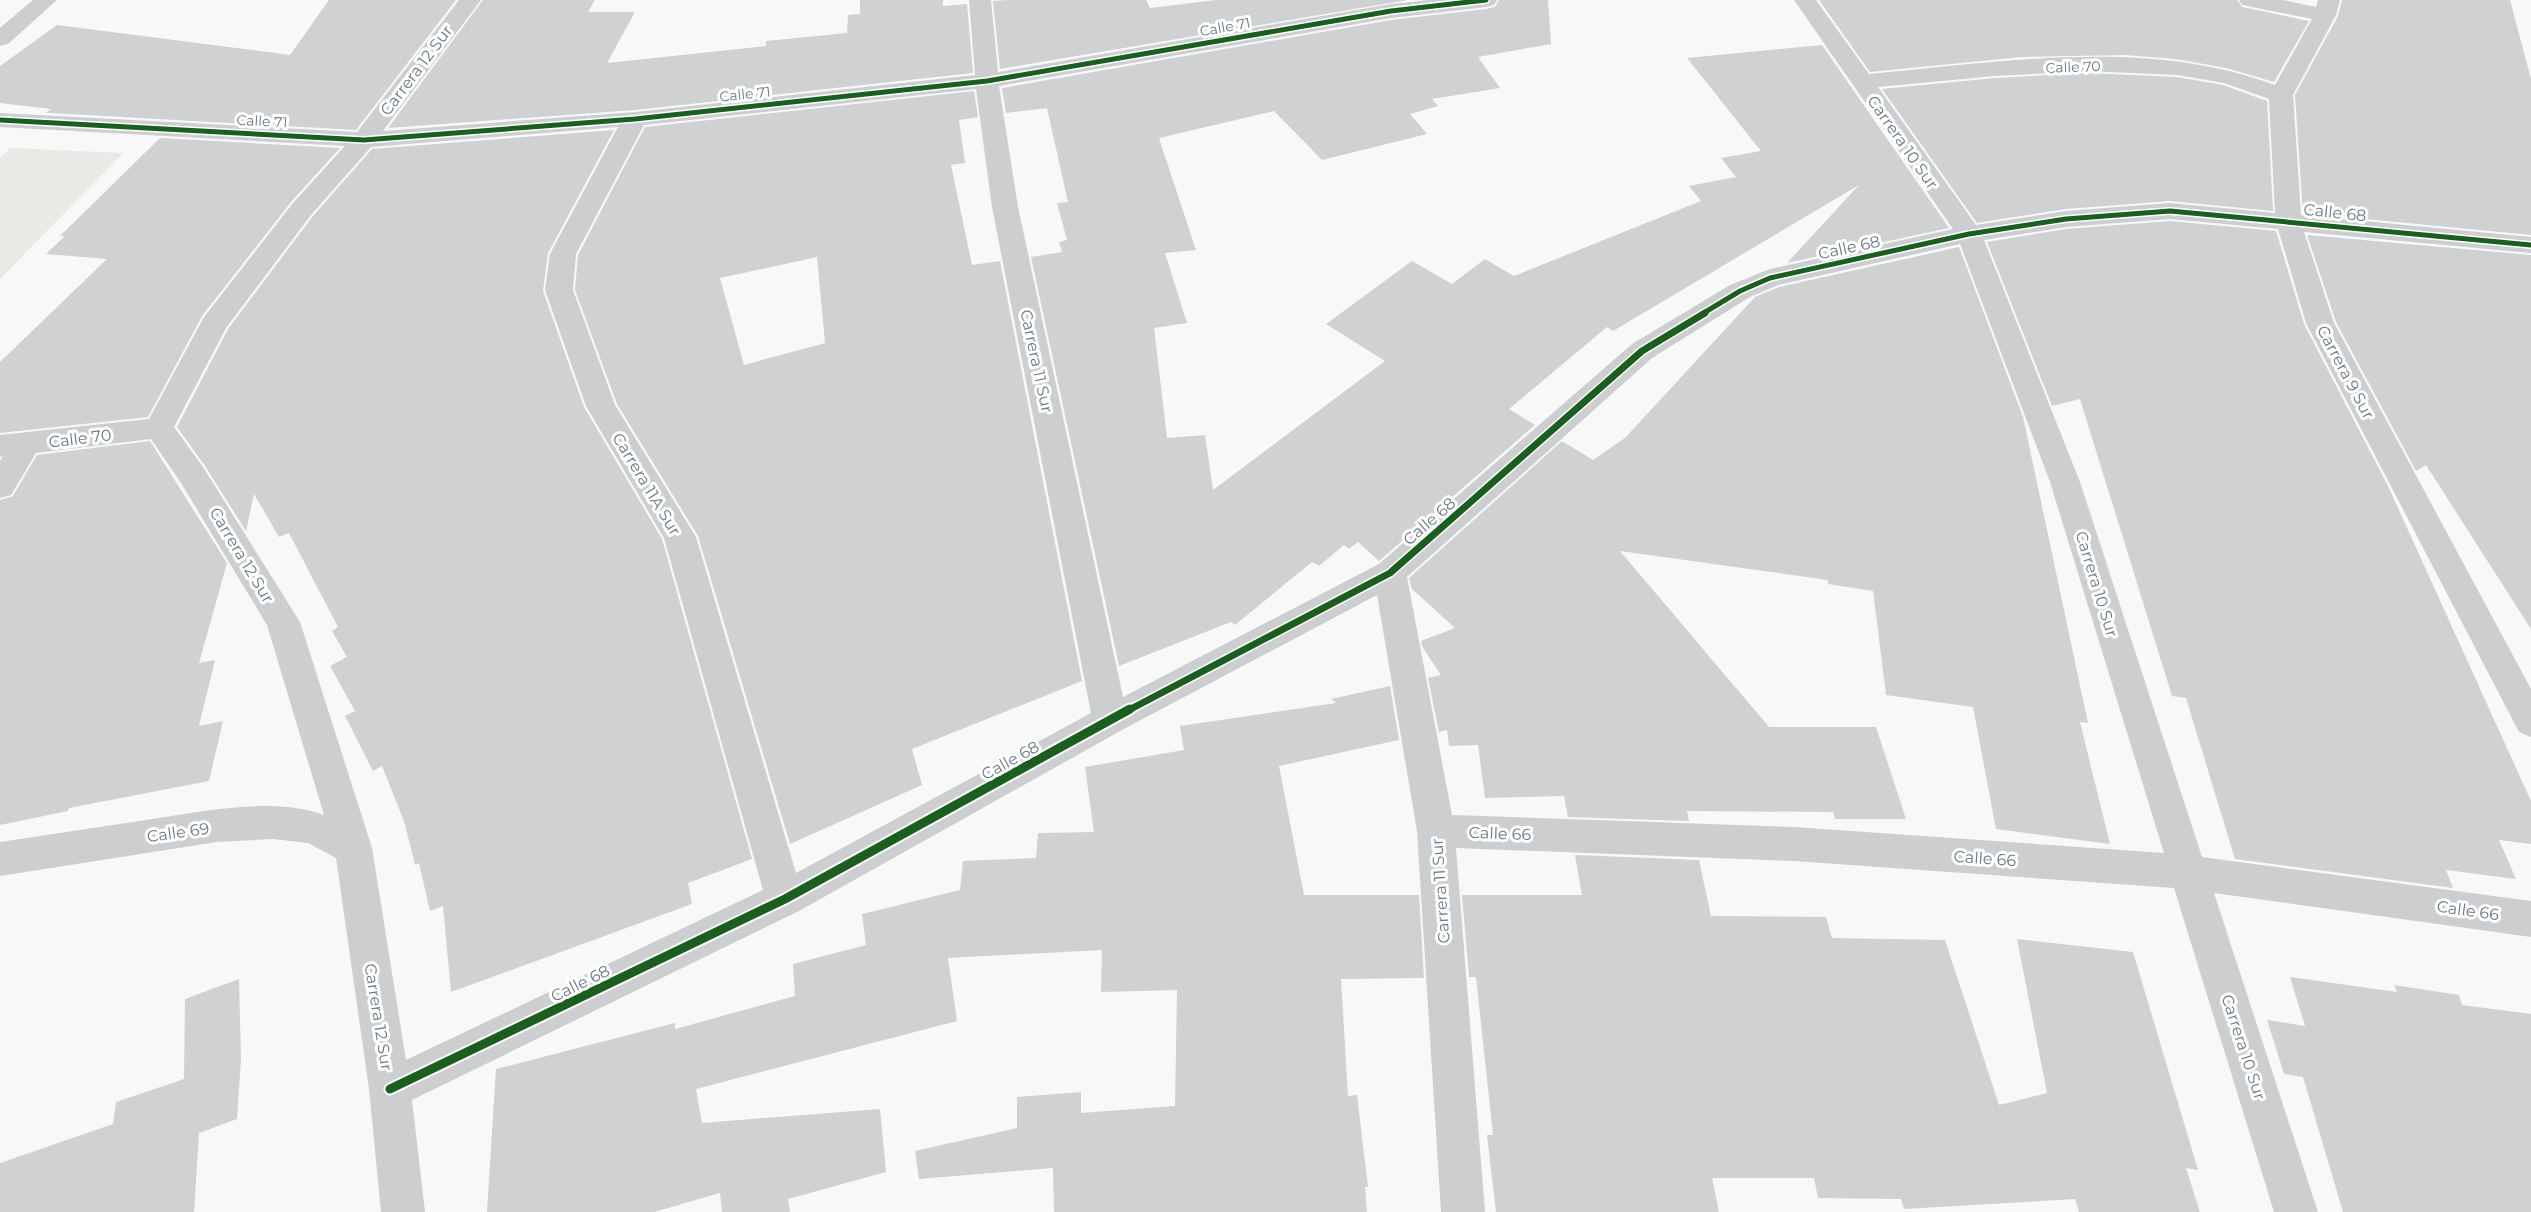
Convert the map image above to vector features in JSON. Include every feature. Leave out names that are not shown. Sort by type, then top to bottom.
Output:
[{"type":"street","points":[[0,39],[46,0]]},
{"type":"street","name":"Carrera 12 Sur","points":[[403,1212],[390,1089],[353,848],[283,622],[192,475],[159,428],[214,324],[302,208],[364,140],[470,0]]},
{"type":"street","name":"Carrera 11 Sur","points":[[980,0],[987,81],[1005,207],[1110,720]]},
{"type":"street","name":"Calle 71","points":[[0,120],[364,140],[635,119],[987,81],[1391,12],[1486,0]]},
{"type":"street","name":"Carrera 10 Sur","points":[[1805,0],[1969,234],[2065,482],[2296,1212]]},
{"type":"street","points":[[2250,0],[2327,8],[2281,95]]},
{"type":"street","name":"Calle 70","points":[[1861,82],[2018,68],[2141,65],[2221,75],[2281,95]]},
{"type":"street","name":"Carrera 9 Sur","points":[[2281,95],[2288,221],[2320,323],[2531,722]]},
{"type":"street","name":"Carrera 11A Sur","points":[[635,119],[562,254],[559,290],[601,406],[680,537],[785,899]]},
{"type":"street","name":"Calle 68","points":[[390,1089],[785,899],[1110,720],[1390,573],[1642,351],[1740,291],[1770,278],[1969,234],[2066,219],[2170,211],[2531,245]]},
{"type":"street","name":"Calle 70","points":[[13,445],[159,428]]},
{"type":"street","points":[[0,487],[13,445]]},
{"type":"street","name":"Carrera 11 Sur","points":[[1390,573],[1436,831],[1463,1212]]},
{"type":"street","name":"Calle 69","points":[[0,859],[217,826],[273,823],[313,827],[353,848]]},
{"type":"street","name":"Calle 66","points":[[1436,831],[1794,844],[2188,872],[2531,919]]},
{"type":"shaded area","points":[[10,148],[123,153],[0,279],[0,158]]},
{"type":"building","points":[[329,0],[456,0],[356,130],[46,113],[51,109],[0,103],[0,66],[57,25],[290,55]]},
{"type":"building","points":[[483,0],[595,0],[588,12],[635,12],[607,63],[766,46],[766,41],[847,33],[848,15],[860,14],[860,0],[943,0],[943,6],[967,4],[973,73],[635,110],[388,128]]},
{"type":"building","points":[[1146,0],[1150,8],[1216,0],[1408,0],[1000,69],[993,1]]},
{"type":"building","points":[[1499,0],[1548,0],[1551,44],[1478,57],[1500,88],[1432,99],[1438,106],[1410,114],[1427,134],[1322,160],[1274,111],[1159,138],[1196,250],[1165,253],[1187,323],[1154,328],[1167,438],[1205,435],[1213,490],[1385,361],[1326,324],[1412,261],[1452,284],[1485,259],[1514,276],[1701,201],[1689,186],[1736,177],[1721,158],[1761,151],[1687,58],[1822,45],[1949,228],[1787,263],[1859,185],[1613,331],[1607,327],[1509,409],[1535,425],[1379,561],[1358,542],[1349,549],[1344,545],[1319,566],[1312,562],[1235,625],[1231,622],[1119,666],[1031,257],[1062,252],[1059,242],[1067,240],[1057,203],[1068,202],[1047,108],[1006,113],[1002,88],[1391,20],[1486,9],[1495,7]]},
{"type":"building","points":[[1819,0],[2237,0],[2242,7],[2309,21],[2274,82],[2226,68],[2176,59],[2125,55],[2022,57],[1870,72]]},
{"type":"building","points":[[2342,0],[2510,0],[2531,79],[2531,235],[2303,213],[2295,95],[2338,16]]},
{"type":"building","points":[[2087,73],[2177,77],[2223,85],[2267,101],[2273,211],[2170,201],[2066,209],[1977,223],[1882,89],[1995,78]]},
{"type":"building","points":[[974,91],[978,117],[959,120],[965,163],[951,165],[972,265],[1000,261],[1082,681],[912,749],[922,785],[790,844],[698,536],[617,404],[575,290],[578,255],[645,127]],"holes":[[[817,257],[825,343],[744,365],[720,278]]]},
{"type":"building","points":[[614,130],[548,253],[543,291],[584,407],[662,539],[752,859],[688,883],[692,904],[451,992],[443,906],[430,911],[419,863],[415,865],[404,821],[382,766],[373,771],[345,716],[355,711],[330,666],[347,657],[332,631],[338,627],[289,533],[279,537],[254,494],[246,531],[177,427],[228,329],[313,216],[372,149]]},
{"type":"building","points":[[160,138],[340,148],[291,202],[202,316],[148,417],[0,433],[0,362],[107,259],[46,254],[65,236],[60,236]]},
{"type":"building","points":[[2170,221],[2276,231],[2304,324],[2388,486],[2531,801],[2531,844],[2499,840],[2516,879],[2446,870],[2453,888],[2235,859],[2186,698],[2172,696],[2080,399],[2052,406],[1987,242],[2066,229]]},
{"type":"building","points":[[2307,235],[2531,255],[2531,629],[2426,465],[2416,471],[2336,322]]},
{"type":"building","points":[[1959,247],[2023,417],[2088,723],[2080,722],[2110,844],[1996,829],[1973,707],[1886,695],[1873,591],[1828,584],[1828,580],[1620,551],[1769,727],[1876,727],[1906,819],[1835,819],[1833,812],[1687,811],[1689,821],[1568,817],[1564,796],[1485,798],[1478,745],[1449,746],[1447,730],[1439,732],[1428,678],[1441,675],[1423,648],[1421,641],[1455,628],[1412,589],[1409,578],[1562,441],[1593,460],[1625,438],[1755,297],[1779,287]]},
{"type":"building","points":[[150,441],[227,563],[199,663],[215,660],[199,726],[223,721],[209,781],[69,808],[68,811],[0,825],[0,500],[13,496],[37,455]]},
{"type":"building","points":[[1390,686],[1399,740],[1279,766],[1304,895],[1419,895],[1424,978],[1341,979],[1348,1096],[1357,1095],[1368,1187],[1365,1187],[1367,1212],[1054,1212],[1053,1168],[919,1179],[915,1151],[1017,1128],[1017,1097],[1081,1092],[1081,1113],[1175,1106],[1177,990],[1101,992],[1102,950],[948,958],[957,1021],[696,1089],[702,1123],[880,1109],[886,1172],[788,1199],[790,1212],[722,1212],[720,1193],[654,1212],[487,1212],[496,1069],[675,1023],[675,1029],[795,996],[793,964],[866,945],[862,914],[960,890],[963,861],[1036,858],[1038,833],[1094,832],[1085,767],[1184,750],[1180,726],[1336,703],[1331,699]]},
{"type":"building","points":[[1575,855],[1699,860],[1711,916],[1826,917],[1832,938],[1945,940],[1999,1105],[2047,1093],[2017,939],[2133,952],[2198,1170],[2186,1168],[2200,1212],[2079,1212],[2075,1199],[1904,1209],[1901,1199],[1818,1198],[1814,1178],[1712,1178],[1719,1212],[1496,1212],[1487,1135],[1493,1135],[1476,977],[1469,977],[1462,895],[1582,895]]},
{"type":"building","points":[[2290,977],[2397,992],[2394,985],[2459,995],[2462,1005],[2531,1014],[2531,1212],[2343,1212],[2303,1077],[2284,1074],[2267,1020],[2305,1026]]},
{"type":"building","points":[[239,979],[241,1059],[237,1119],[199,1133],[194,1212],[0,1212],[0,1163],[113,1124],[116,1102],[184,1079],[185,999]]},
{"type":"cycle path","points":[[0,120],[364,140],[635,119],[987,81],[1391,11],[1486,0]]},
{"type":"cycle path","points":[[390,1089],[785,899],[1110,720],[1390,573],[1642,351],[1740,291],[1770,278],[1969,234],[2066,219],[2170,211],[2531,245]]}]
